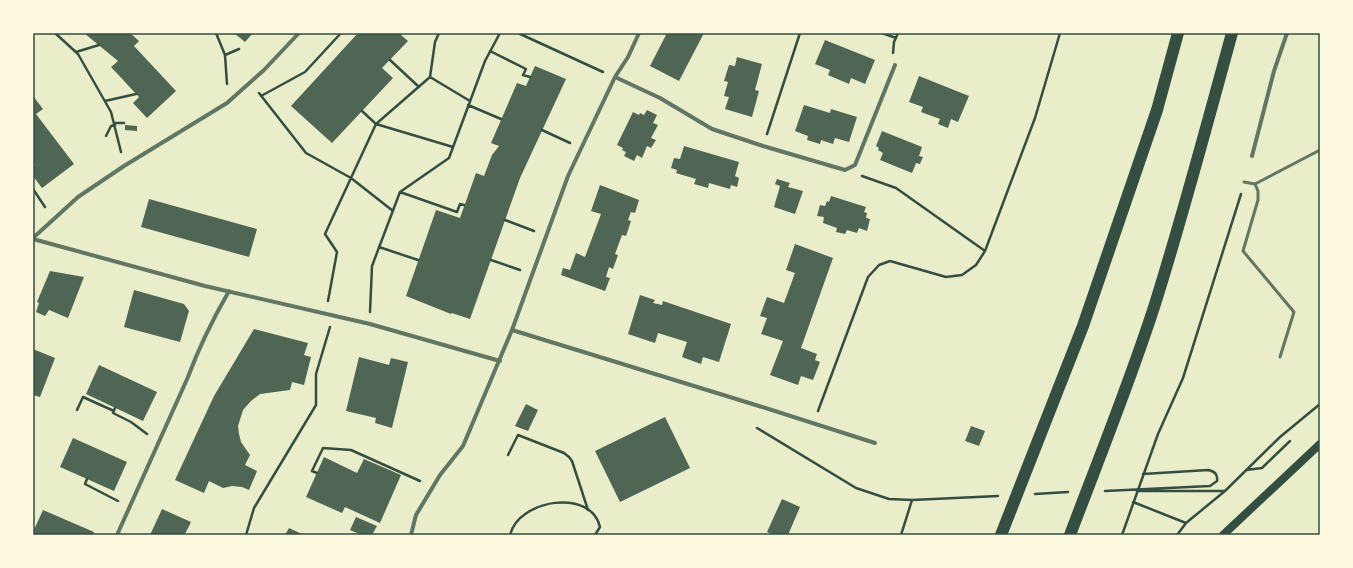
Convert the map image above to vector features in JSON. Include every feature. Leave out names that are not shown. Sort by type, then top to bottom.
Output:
[{"type":"highway","points":[[1001,535],[1083,326],[1157,110],[1178,33]]},
{"type":"highway","points":[[1070,535],[1128,382],[1155,305],[1188,196],[1232,33]]},
{"type":"main road","points":[[1223,535],[1320,444]]},
{"type":"street","points":[[33,238],[78,197],[124,166],[227,103],[264,70],[299,33]]},
{"type":"street","points":[[411,535],[416,515],[440,475],[464,446],[512,330],[568,176],[615,77],[628,57],[639,33]]},
{"type":"street","points":[[1252,156],[1274,71],[1287,33]]},
{"type":"street","points":[[615,77],[660,98],[712,129],[844,170],[856,165],[895,65]]},
{"type":"street","points":[[33,238],[198,284],[370,324],[500,361]]},
{"type":"street","points":[[117,535],[214,316],[229,291]]},
{"type":"street","points":[[512,330],[780,412],[875,443]]},
{"type":"lane","points":[[1244,182],[1255,184],[1320,150]]},
{"type":"lane","points":[[1255,184],[1258,191],[1258,200],[1243,251],[1294,312],[1280,358]]},
{"type":"path","points":[[55,33],[76,52],[112,112],[124,166]]},
{"type":"path","points":[[216,33],[225,55],[227,103]]},
{"type":"path","points":[[261,96],[305,72],[341,33]]},
{"type":"path","points":[[326,313],[337,252],[325,234],[376,124],[430,77],[435,42],[439,33]]},
{"type":"path","points":[[370,324],[372,266],[400,192],[449,158],[485,60],[500,33]]},
{"type":"path","points":[[518,33],[615,77]]},
{"type":"path","points":[[764,146],[800,33]]},
{"type":"path","points":[[882,33],[896,38]]},
{"type":"path","points":[[895,65],[893,50],[898,33]]},
{"type":"path","points":[[818,412],[868,277],[879,265],[890,261],[946,277],[962,275],[976,265],[984,251],[1035,118],[1060,33]]},
{"type":"path","points":[[76,52],[99,45]]},
{"type":"path","points":[[225,55],[239,49]]},
{"type":"path","points":[[490,51],[526,69],[523,75],[530,77]]},
{"type":"path","points":[[390,60],[419,87]]},
{"type":"path","points":[[430,77],[470,101]]},
{"type":"path","points":[[250,82],[306,154],[351,178],[393,211]]},
{"type":"path","points":[[105,101],[136,94]]},
{"type":"path","points":[[468,105],[501,119]]},
{"type":"path","points":[[362,111],[376,124],[453,147]]},
{"type":"path","points":[[106,136],[111,126],[114,124],[124,123]]},
{"type":"path","points":[[542,130],[581,148]]},
{"type":"path","points":[[844,170],[896,188],[984,251]]},
{"type":"path","points":[[1122,535],[1158,434],[1182,378],[1244,182]]},
{"type":"path","points":[[33,189],[45,207]]},
{"type":"path","points":[[400,192],[457,212],[460,204],[464,205]]},
{"type":"path","points":[[505,220],[546,236]]},
{"type":"path","points":[[379,247],[418,260]]},
{"type":"path","points":[[491,260],[532,274]]},
{"type":"path","points":[[246,535],[254,508],[316,405],[316,374],[334,315]]},
{"type":"path","points":[[77,410],[83,397],[115,410],[113,413],[131,422],[151,437]]},
{"type":"path","points":[[1176,535],[1186,524],[1225,492],[1280,437],[1320,404]]},
{"type":"path","points":[[757,428],[856,488],[889,499],[924,499]]},
{"type":"path","points":[[508,455],[518,435],[569,456],[588,510]]},
{"type":"path","points":[[1246,470],[1262,468],[1290,441]]},
{"type":"path","points":[[317,473],[312,471],[323,448],[351,450],[424,483]]},
{"type":"path","points":[[1143,474],[1155,473]]},
{"type":"path","points":[[87,479],[85,484],[112,498]]},
{"type":"path","points":[[1137,491],[1225,492]]},
{"type":"path","points":[[901,535],[912,500]]},
{"type":"path","points":[[510,535],[514,524],[527,512],[537,507],[564,502],[580,506],[595,516],[600,524],[600,527],[595,535]]},
{"type":"path","points":[[1133,502],[1186,524]]},
{"type":"building","points":[[84,33],[130,33],[139,41],[134,46],[176,91],[147,118],[133,103],[139,97],[111,67],[118,61]]},
{"type":"building","points":[[234,33],[253,33],[245,42]]},
{"type":"building","points":[[358,33],[403,33],[401,35],[408,41],[382,68],[393,78],[332,143],[291,106]]},
{"type":"building","points":[[667,33],[704,33],[679,81],[650,66]]},
{"type":"building","points":[[825,40],[875,60],[865,84],[851,78],[849,84],[828,75],[830,70],[815,64]]},
{"type":"building","points":[[737,57],[762,64],[755,90],[759,91],[752,117],[725,109],[729,97],[724,96],[728,82],[724,81],[729,65],[735,66]]},
{"type":"building","points":[[535,66],[566,79],[520,178],[470,319],[452,313],[451,314],[406,296],[436,210],[460,218],[476,173],[484,176],[492,155],[499,146],[491,143],[517,83],[526,86]]},
{"type":"building","points":[[919,76],[969,96],[958,122],[951,119],[948,128],[938,124],[940,119],[921,112],[923,107],[909,102]]},
{"type":"building","points":[[33,96],[43,109],[36,114],[74,164],[42,188],[33,176],[33,166],[35,165],[33,162]]},
{"type":"building","points":[[804,105],[830,113],[831,109],[857,117],[849,142],[835,138],[833,144],[821,140],[820,144],[807,140],[808,136],[795,131]]},
{"type":"building","points":[[647,110],[657,115],[653,123],[658,125],[651,138],[656,140],[651,148],[647,146],[642,158],[637,155],[634,161],[624,156],[626,152],[622,150],[623,148],[617,145],[633,112],[639,115],[640,113],[644,115]]},
{"type":"building","points":[[125,125],[137,126],[137,131],[125,130]]},
{"type":"building","points":[[882,131],[922,147],[919,156],[923,157],[920,164],[916,163],[912,173],[880,160],[883,153],[878,150],[879,148],[876,146]]},
{"type":"building","points":[[684,146],[739,162],[735,176],[739,178],[737,187],[731,185],[730,189],[709,183],[708,188],[694,184],[696,179],[676,173],[677,170],[671,168],[674,158],[680,159]]},
{"type":"building","points":[[777,179],[790,183],[788,187],[803,191],[795,214],[774,207],[780,186],[775,184]]},
{"type":"building","points":[[600,185],[639,200],[635,213],[631,212],[628,220],[631,221],[626,236],[622,235],[615,254],[618,255],[613,269],[609,267],[606,277],[610,278],[605,291],[561,275],[563,268],[570,270],[576,253],[585,257],[601,214],[591,211]]},
{"type":"building","points":[[831,196],[866,207],[864,212],[867,213],[866,218],[870,219],[867,231],[859,228],[857,233],[847,230],[845,234],[836,232],[837,228],[823,223],[824,217],[817,216],[820,205],[825,206],[827,201],[829,202]]},
{"type":"building","points":[[149,199],[257,229],[249,257],[141,227]]},
{"type":"building","points":[[795,244],[833,258],[801,348],[817,354],[815,360],[820,362],[813,380],[801,376],[798,385],[770,375],[783,341],[761,334],[767,318],[760,316],[767,297],[784,303],[795,273],[786,270]]},
{"type":"building","points":[[50,271],[84,277],[68,318],[49,310],[45,316],[36,312],[39,303],[37,302]]},
{"type":"building","points":[[134,290],[184,304],[189,311],[180,342],[124,327]]},
{"type":"building","points":[[640,295],[655,300],[653,303],[662,305],[663,301],[731,324],[719,362],[703,357],[701,364],[682,357],[687,342],[658,333],[655,343],[628,334]]},
{"type":"building","points":[[254,329],[308,343],[304,355],[311,357],[304,385],[292,382],[290,390],[260,394],[243,410],[238,426],[241,442],[250,455],[245,465],[257,471],[249,490],[242,487],[232,486],[223,488],[209,481],[204,493],[175,480],[214,396]]},
{"type":"building","points":[[33,349],[55,358],[40,397],[33,395]]},
{"type":"building","points":[[359,357],[389,365],[391,358],[408,362],[392,428],[375,423],[376,418],[346,411]]},
{"type":"building","points":[[99,365],[157,392],[143,421],[86,394]]},
{"type":"building","points":[[526,404],[538,410],[528,431],[515,426]]},
{"type":"building","points":[[665,417],[690,468],[620,502],[595,451]]},
{"type":"building","points":[[971,426],[985,431],[979,446],[965,441]]},
{"type":"building","points":[[73,438],[127,462],[114,491],[60,467]]},
{"type":"building","points":[[324,457],[357,473],[364,459],[401,475],[380,523],[345,507],[342,513],[306,497]]},
{"type":"building","points":[[782,499],[800,507],[788,535],[774,535],[767,532]]},
{"type":"building","points":[[162,509],[191,522],[185,534],[188,535],[150,535]]},
{"type":"building","points":[[43,510],[94,532],[93,535],[33,535]]},
{"type":"building","points":[[356,517],[377,526],[372,535],[362,535],[350,530]]},
{"type":"building","points":[[289,528],[304,535],[285,535]]}]
